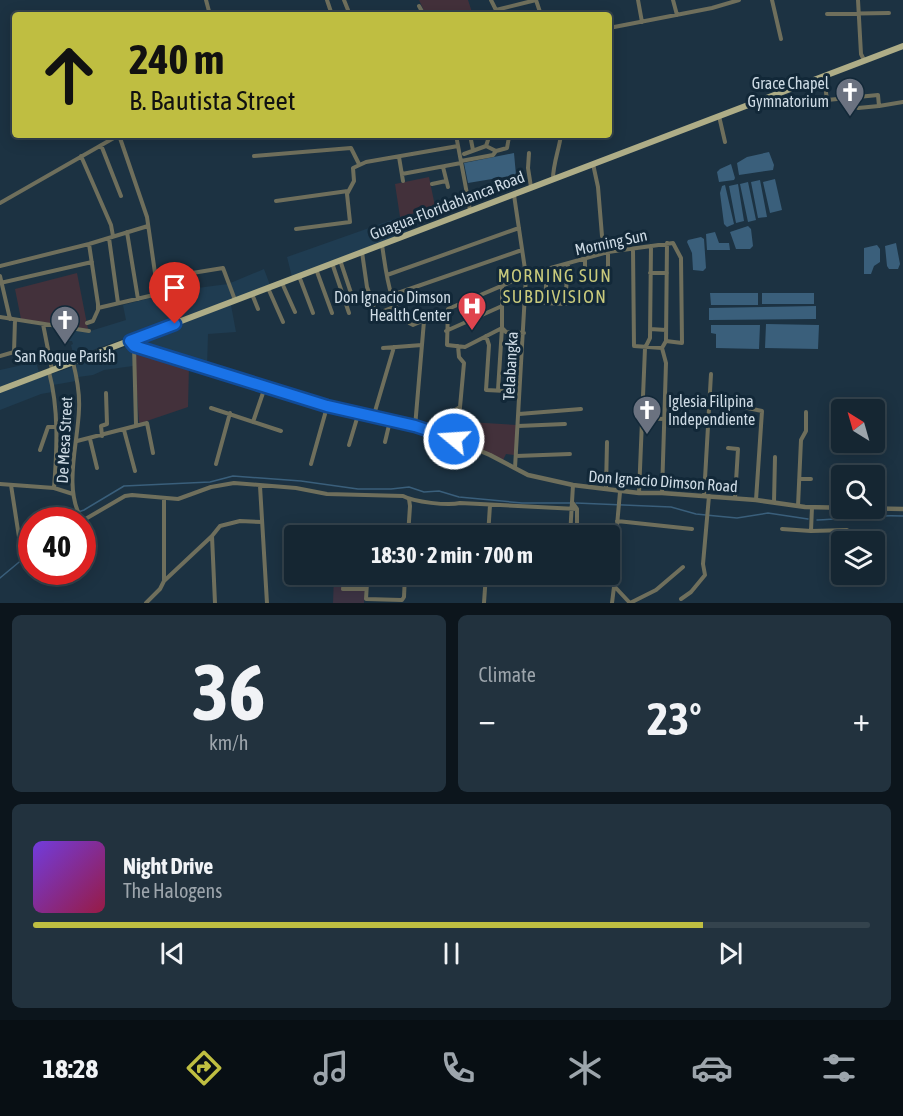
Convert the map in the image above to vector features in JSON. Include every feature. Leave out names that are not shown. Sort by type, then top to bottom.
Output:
[{"type":"main road","name":"Guagua-Floridablanca Road","points":[[0,390],[51,370],[132,344],[339,260],[903,46]]},
{"type":"street","points":[[491,0],[496,10],[536,0]]},
{"type":"street","points":[[638,0],[642,22]]},
{"type":"street","points":[[674,0],[677,15]]},
{"type":"street","points":[[612,27],[712,8],[739,0]]},
{"type":"street","points":[[772,0],[781,39]]},
{"type":"street","points":[[858,0],[861,54],[864,61]]},
{"type":"street","points":[[419,6],[422,12]]},
{"type":"street","points":[[827,14],[889,13]]},
{"type":"street","points":[[824,77],[827,100],[878,95],[879,105]]},
{"type":"street","points":[[858,108],[903,102]]},
{"type":"street","points":[[719,116],[725,142]]},
{"type":"street","points":[[0,203],[114,138]]},
{"type":"street","points":[[98,308],[158,294],[147,217],[120,138]]},
{"type":"street","points":[[457,138],[462,154],[461,162],[470,210]]},
{"type":"street","points":[[471,138],[473,150]]},
{"type":"street","points":[[486,146],[489,138]]},
{"type":"street","points":[[402,174],[493,155],[496,151],[507,148],[509,138]]},
{"type":"street","points":[[553,179],[553,167],[558,158],[561,138]]},
{"type":"street","points":[[101,145],[121,196]]},
{"type":"street","points":[[296,229],[350,222],[348,191],[354,181],[352,168],[359,164],[458,146]]},
{"type":"street","points":[[462,154],[486,146],[496,151]]},
{"type":"street","points":[[254,156],[351,148],[359,164]]},
{"type":"street","points":[[529,153],[528,168],[531,187]]},
{"type":"street","points":[[81,156],[111,225],[118,303]]},
{"type":"street","points":[[399,157],[403,181]]},
{"type":"street","points":[[593,164],[598,187],[602,236]]},
{"type":"street","points":[[443,167],[448,187]]},
{"type":"street","points":[[432,184],[446,181]]},
{"type":"street","points":[[276,201],[348,191]]},
{"type":"street","name":"Telabangka","points":[[514,194],[526,276],[515,469]]},
{"type":"street","points":[[0,266],[89,244],[148,226]]},
{"type":"street","points":[[387,275],[519,228]]},
{"type":"street","points":[[127,232],[138,299]]},
{"type":"street","points":[[662,493],[666,363],[662,348],[666,342],[667,243],[673,243],[681,258],[682,343],[666,342]]},
{"type":"street","name":"Morning Sun","points":[[447,321],[448,309],[526,276],[608,252],[667,243]]},
{"type":"street","points":[[87,323],[93,321],[98,308],[89,244]]},
{"type":"street","points":[[382,244],[392,295],[399,315],[410,324],[413,325],[429,318],[447,321],[447,345],[465,347],[502,328]]},
{"type":"street","points":[[639,494],[645,348],[650,338],[651,246]]},
{"type":"street","points":[[633,249],[634,346],[662,348]]},
{"type":"street","points":[[392,295],[522,250]]},
{"type":"street","points":[[362,252],[368,287],[376,314],[396,306]]},
{"type":"street","points":[[608,252],[608,276]]},
{"type":"street","points":[[585,259],[585,279]]},
{"type":"street","points":[[339,260],[354,302]]},
{"type":"street","points":[[1,282],[92,262]]},
{"type":"street","points":[[332,263],[349,313]]},
{"type":"street","points":[[547,269],[545,303],[566,304],[568,264]]},
{"type":"street","points":[[174,276],[223,268],[235,301]]},
{"type":"street","points":[[316,270],[332,313]]},
{"type":"street","points":[[650,273],[667,273]]},
{"type":"street","points":[[0,276],[13,320],[14,352],[0,356]]},
{"type":"street","points":[[299,276],[313,313]]},
{"type":"street","points":[[282,283],[295,312]]},
{"type":"street","points":[[498,390],[502,286]]},
{"type":"street","points":[[268,288],[283,322]]},
{"type":"street","points":[[252,294],[258,309]]},
{"type":"street","points":[[446,331],[502,306]]},
{"type":"street","points":[[0,317],[89,331]]},
{"type":"street","points":[[415,426],[424,321]]},
{"type":"street","points":[[43,324],[51,370],[56,427],[54,488]]},
{"type":"street","points":[[502,328],[506,332],[524,333]]},
{"type":"street","points":[[650,329],[666,330]]},
{"type":"street","points":[[486,336],[489,345],[486,390],[506,391]]},
{"type":"street","points":[[132,344],[136,425]]},
{"type":"street","name":"Don Ignacio Dimson Road","points":[[132,344],[327,406],[440,434],[490,455],[528,475],[620,492],[735,498],[831,508]]},
{"type":"street","points":[[383,348],[422,345]]},
{"type":"street","points":[[444,418],[459,418],[465,363],[459,357],[458,346]]},
{"type":"street","points":[[373,418],[394,347]]},
{"type":"street","name":"De Mesa Street","points":[[74,362],[79,388],[73,474],[77,507]]},
{"type":"street","points":[[681,599],[691,592],[705,576],[703,564],[708,521],[711,374]]},
{"type":"street","points":[[254,422],[265,387]]},
{"type":"street","points":[[102,436],[101,426],[107,424],[106,393]]},
{"type":"street","points":[[311,464],[327,406]]},
{"type":"street","points":[[738,406],[762,411],[756,500]]},
{"type":"street","points":[[440,434],[444,418],[460,407]]},
{"type":"street","points":[[211,408],[281,431]]},
{"type":"street","points":[[519,414],[581,409]]},
{"type":"street","points":[[798,506],[801,441],[806,431],[806,412]]},
{"type":"street","points":[[216,464],[230,413]]},
{"type":"street","points":[[349,445],[358,414]]},
{"type":"street","points":[[642,418],[664,419]]},
{"type":"street","points":[[386,442],[390,421]]},
{"type":"street","points":[[77,441],[147,423],[153,453]]},
{"type":"street","points":[[518,426],[565,424]]},
{"type":"street","points":[[40,450],[48,427],[56,427]]},
{"type":"street","points":[[124,430],[135,471]]},
{"type":"street","points":[[90,439],[97,468]]},
{"type":"street","points":[[606,490],[607,442]]},
{"type":"street","points":[[728,448],[738,449],[735,498]]},
{"type":"street","points":[[516,456],[570,454]]},
{"type":"street","points":[[774,502],[775,457]]},
{"type":"street","points":[[799,479],[811,480]]},
{"type":"street","points":[[96,510],[125,496],[178,500],[211,487],[234,483],[296,488],[327,494],[403,496],[450,506],[460,503],[577,509]]},
{"type":"street","points":[[0,484],[54,488],[74,494]]},
{"type":"street","points":[[11,485],[18,530]]},
{"type":"street","points":[[571,525],[570,508],[573,485]]},
{"type":"street","points":[[260,486],[267,603]]},
{"type":"street","points":[[616,525],[620,492]]},
{"type":"street","points":[[164,498],[164,581]]},
{"type":"street","points":[[409,499],[409,525]]},
{"type":"street","points":[[572,502],[577,509],[577,525]]},
{"type":"street","points":[[489,525],[490,505]]},
{"type":"street","points":[[811,531],[812,507]]},
{"type":"street","name":"Don Ignacio Dimson Road","points":[[885,509],[903,509]]},
{"type":"street","points":[[146,603],[160,589],[164,581],[212,536],[220,525],[240,521],[262,522]]},
{"type":"street","points":[[617,521],[692,529]]},
{"type":"street","points":[[782,529],[847,530]]},
{"type":"street","points":[[212,536],[215,603]]},
{"type":"street","points":[[614,587],[630,603],[656,590],[683,567]]},
{"type":"street","points":[[344,585],[343,589],[366,589]]},
{"type":"street","points":[[366,585],[366,598],[400,601],[404,597],[404,585]]},
{"type":"street","points":[[484,603],[485,585]]},
{"type":"street","points":[[612,603],[614,587]]},
{"type":"shaded area","points":[[419,0],[468,0],[472,12],[425,12]]},
{"type":"shaded area","points":[[769,152],[774,165],[773,170],[739,175],[737,163],[747,157]]},
{"type":"shaded area","points":[[514,153],[516,175],[468,183],[464,163]]},
{"type":"shaded area","points":[[731,164],[734,180],[719,182],[717,172]]},
{"type":"shaded area","points":[[429,177],[435,206],[415,210],[415,213],[400,217],[395,184]]},
{"type":"shaded area","points":[[775,179],[782,210],[770,213],[763,182]]},
{"type":"shaded area","points":[[760,180],[767,217],[758,218],[751,182]]},
{"type":"shaded area","points":[[748,182],[756,220],[748,222],[740,184]]},
{"type":"shaded area","points":[[738,184],[744,221],[736,223],[729,186]]},
{"type":"shaded area","points":[[725,185],[734,224],[727,227],[724,224],[720,193],[722,186]]},
{"type":"shaded area","points":[[403,216],[407,232],[292,277],[287,257]]},
{"type":"shaded area","points":[[748,226],[751,229],[753,246],[750,249],[736,249],[730,232]]},
{"type":"shaded area","points":[[715,232],[719,243],[729,243],[730,250],[707,250],[706,234]]},
{"type":"shaded area","points":[[701,237],[704,239],[706,268],[703,271],[693,270],[692,253],[687,242]]},
{"type":"shaded area","points":[[896,243],[900,264],[898,269],[889,269],[885,246]]},
{"type":"shaded area","points":[[877,245],[880,249],[880,262],[874,266],[871,274],[864,274],[864,248]]},
{"type":"shaded area","points":[[264,269],[270,285],[74,357],[72,341],[68,341],[64,329],[87,332],[126,320],[123,305],[182,290],[228,284]]},
{"type":"shaded area","points":[[77,273],[88,329],[21,319],[15,289]]},
{"type":"shaded area","points":[[710,293],[758,293],[758,305],[711,305]]},
{"type":"shaded area","points":[[762,293],[814,293],[814,304],[762,304]]},
{"type":"shaded area","points":[[231,305],[236,332],[208,334],[207,367],[135,346],[136,341]]},
{"type":"shaded area","points":[[816,306],[816,319],[709,320],[709,308]]},
{"type":"shaded area","points":[[766,324],[819,325],[818,349],[765,348]]},
{"type":"shaded area","points":[[711,325],[760,325],[759,349],[716,348],[716,334],[711,333]]},
{"type":"shaded area","points":[[128,346],[132,349],[133,366],[78,377],[76,365]]},
{"type":"shaded area","points":[[134,348],[189,366],[188,407],[139,422]]},
{"type":"shaded area","points":[[36,362],[39,372],[0,387],[0,370]]},
{"type":"shaded area","points":[[73,367],[76,381],[53,385],[51,374]]},
{"type":"shaded area","points":[[49,374],[52,392],[0,410],[0,393]]},
{"type":"shaded area","points":[[468,422],[517,425],[514,455],[506,454],[503,460],[465,442]]},
{"type":"shaded area","points":[[334,585],[365,585],[364,603],[333,603]]},
{"type":"waterway","points":[[89,507],[124,486],[210,482],[233,476],[301,481],[358,489],[409,487],[424,492],[439,491],[459,497],[522,503],[571,503]]},
{"type":"waterway","points":[[576,503],[671,507],[696,514],[737,518],[768,513],[808,519]]},
{"type":"waterway","points":[[817,520],[903,516]]},
{"type":"waterway","points":[[0,578],[18,563]]},
{"type":"place","name":"Grace Chapel Gymnatorium","points":[[850,118]]},
{"type":"place","name":"Don Ignacio Dimson Health Center","points":[[472,332]]},
{"type":"place","name":"San Roque Parish","points":[[65,346]]},
{"type":"place","name":"Iglesia Filipina Independiente","points":[[647,436]]},
{"type":"district","name":"MORNING SUN SUBDIVISION","points":[[555,286]]},
{"type":"route","points":[[175,324],[130,341],[134,346],[327,406],[415,426],[454,439]]}]
